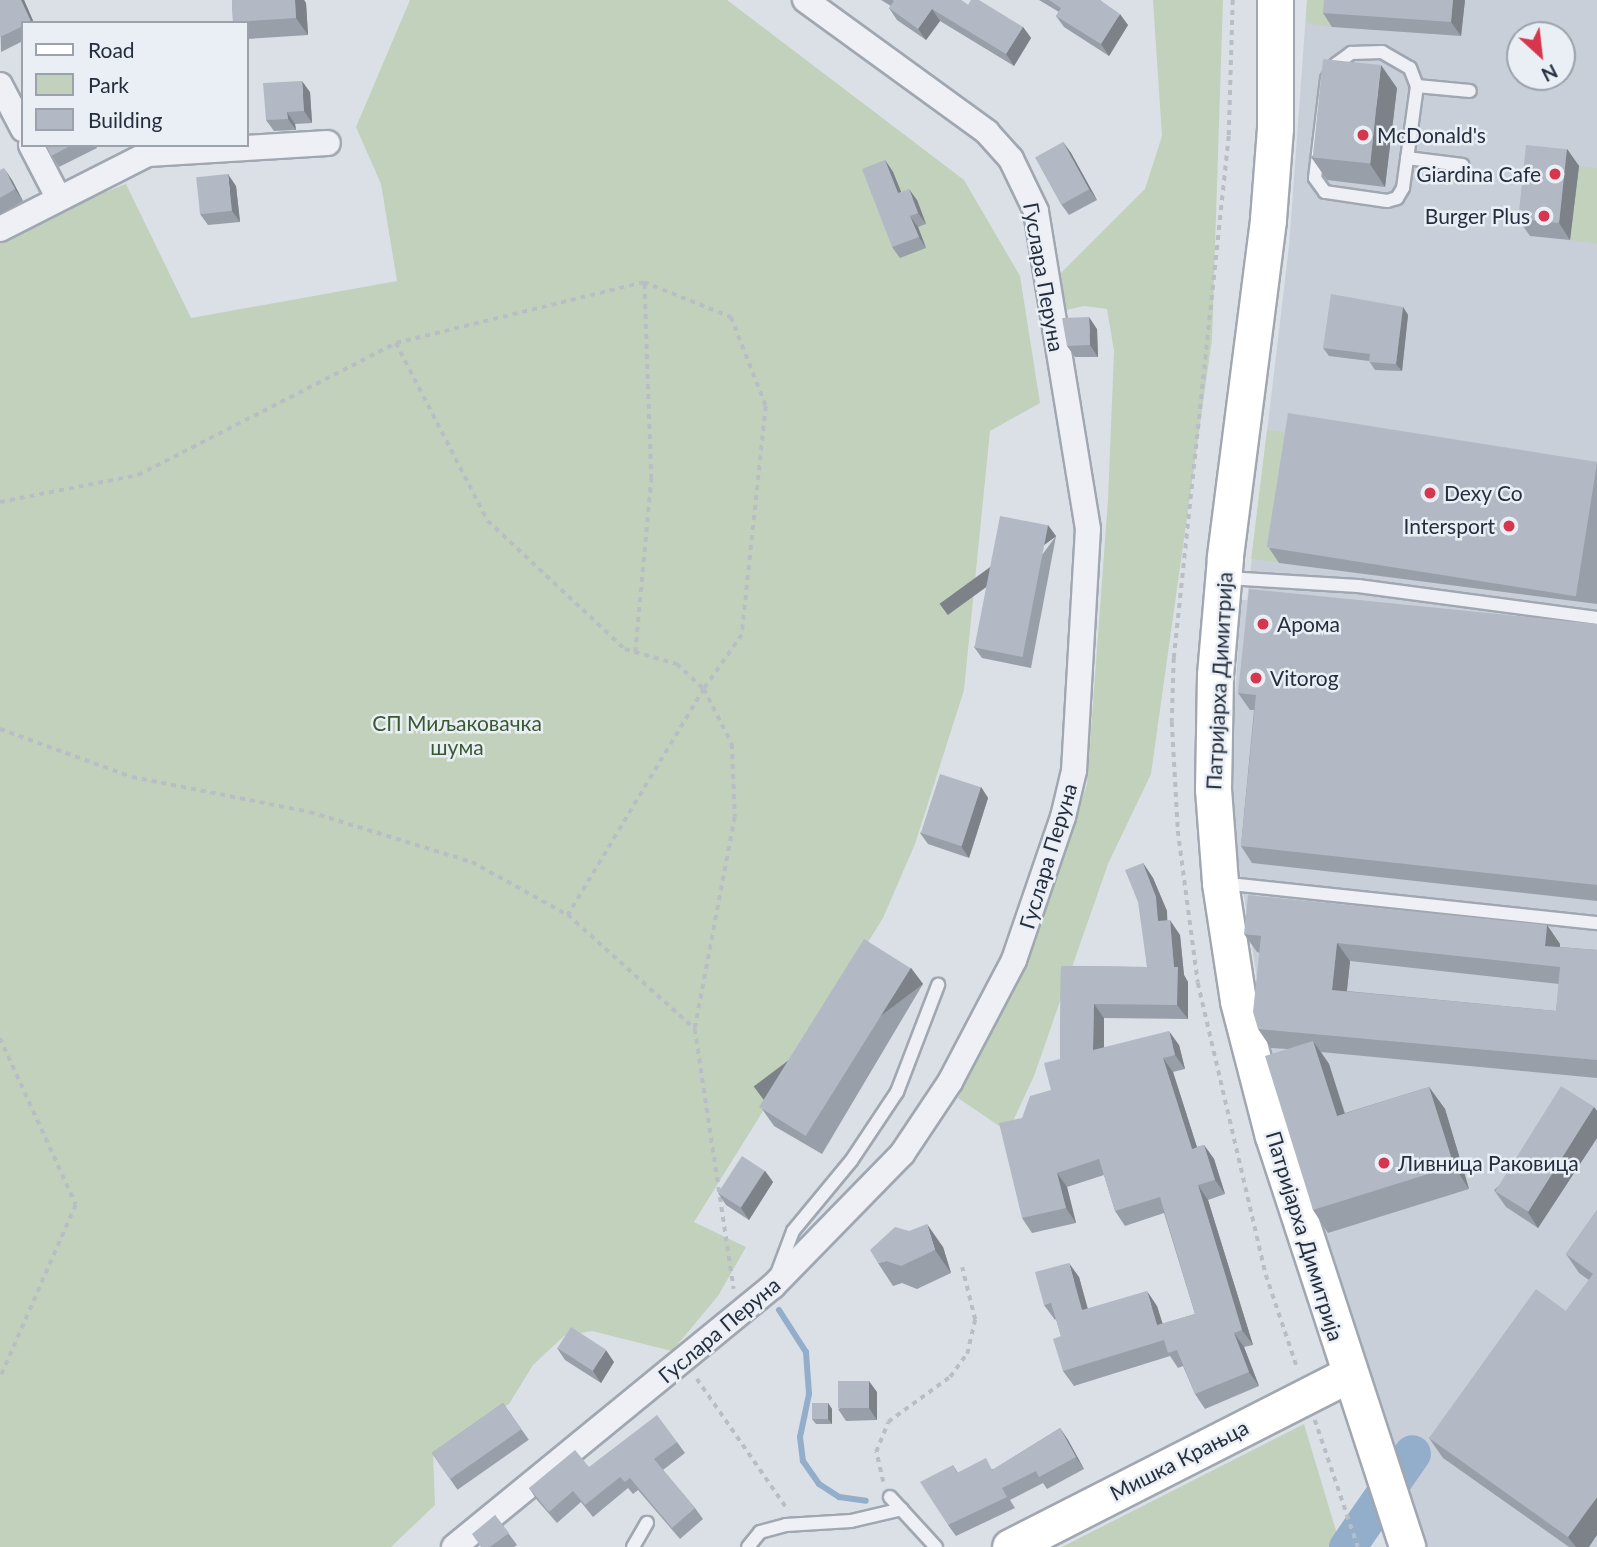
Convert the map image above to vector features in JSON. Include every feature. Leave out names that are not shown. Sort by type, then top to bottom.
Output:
[{"type":"main road","name":"Патријарха Димитрија","points":[[1275,0],[1275,128],[1268,220],[1223,578],[1213,789],[1220,883],[1238,1002],[1273,1136],[1348,1375],[1405,1540]]},
{"type":"main road","name":"Мишка Крањца","points":[[1010,1547],[1348,1375]]},
{"type":"street","name":"Гуслара Перуна","points":[[454,1547],[683,1360],[737,1312],[773,1286],[876,1184],[923,1125],[975,1039],[1014,960],[1063,817],[1074,771],[1089,566],[1081,482],[1039,226],[1020,176],[987,132],[805,0]]},
{"type":"street","points":[[0,85],[21,125]]},
{"type":"street","points":[[0,229],[58,197],[148,155],[328,143]]},
{"type":"street","points":[[32,147],[58,197]]},
{"type":"lane","points":[[1382,52],[1410,68],[1417,86],[1403,188],[1397,198],[1387,201],[1325,192],[1315,178],[1326,79],[1336,64],[1351,53],[1382,52]]},
{"type":"lane","points":[[1417,86],[1470,91]]},
{"type":"lane","points":[[1408,158],[1463,165]]},
{"type":"lane","points":[[1223,578],[1358,586],[1597,618]]},
{"type":"lane","points":[[1220,883],[1597,923]]},
{"type":"lane","points":[[773,1286],[781,1254],[793,1231],[851,1161],[897,1092],[938,985]]},
{"type":"lane","points":[[890,1497],[936,1547]]},
{"type":"lane","points":[[748,1547],[760,1532],[795,1524],[851,1521],[902,1508]]},
{"type":"lane","points":[[633,1547],[647,1523]]},
{"type":"path","points":[[635,652],[651,479],[644,282]]},
{"type":"path","points":[[0,502],[138,474],[396,343],[644,282],[731,317],[766,406],[742,635],[704,689],[568,915]]},
{"type":"path","points":[[396,343],[488,522],[625,649],[677,664],[704,689],[732,744],[735,817],[695,1029],[737,1312]]},
{"type":"path","points":[[0,729],[132,777],[310,812],[472,862],[568,915],[695,1029]]},
{"type":"path","points":[[0,1038],[76,1205],[0,1378]]},
{"type":"path","points":[[890,1497],[877,1464],[881,1435],[898,1412],[959,1368],[974,1336],[973,1302],[962,1268]]},
{"type":"path","points":[[683,1360],[775,1485],[795,1524]]},
{"type":"path","points":[[1307,1395],[1358,1547]]},
{"type":"shaded area","points":[[1307,0],[1597,0],[1597,1547],[1420,1547],[1276,1099],[1229,802],[1241,600],[1247,600],[1289,246]]},
{"type":"green space","name":"СП Миљаковачка шума","points":[[410,0],[727,0],[964,180],[1020,276],[1040,403],[990,431],[964,690],[915,844],[883,918],[694,1222],[746,1247],[718,1296],[672,1351],[592,1331],[564,1336],[533,1365],[509,1404],[433,1453],[435,1505],[391,1547],[0,1547],[0,233],[126,184],[191,318],[397,281],[381,184],[356,127]]},
{"type":"green space","points":[[1153,0],[1223,0],[1212,339],[1151,774],[1108,864],[1034,1076],[1008,1132],[958,1098],[1036,941],[1087,784],[1108,500],[1114,351],[1107,309],[1084,306],[1062,311],[1056,278],[1145,189],[1162,136]]},
{"type":"green space","points":[[1307,0],[1336,0],[1332,27],[1306,23]]},
{"type":"green space","points":[[1579,166],[1597,168],[1597,244],[1570,240]]},
{"type":"green space","points":[[1267,430],[1298,434],[1282,563],[1251,559]]},
{"type":"green space","points":[[1304,1424],[1340,1544],[1337,1547],[1062,1547]]},
{"type":"building","points":[[0,0],[21,0],[31,21],[21,21],[21,27],[0,37]]},
{"type":"building","points":[[232,0],[295,0],[296,18],[233,21]]},
{"type":"building","points":[[892,0],[961,0],[968,5],[971,0],[979,0],[1023,27],[1006,54],[932,9],[918,29],[889,8],[894,1]]},
{"type":"building","points":[[1049,0],[1100,0],[1120,14],[1101,44],[1056,16],[1061,8]]},
{"type":"building","points":[[1324,0],[1453,0],[1451,22],[1323,13]]},
{"type":"building","points":[[1323,59],[1381,65],[1370,164],[1313,157]]},
{"type":"building","points":[[302,81],[304,111],[287,112],[288,119],[266,120],[263,83]]},
{"type":"building","points":[[1063,142],[1089,189],[1061,205],[1035,158]]},
{"type":"building","points":[[1526,145],[1567,149],[1559,223],[1518,219]]},
{"type":"building","points":[[47,147],[68,147],[51,156]]},
{"type":"building","points":[[885,160],[898,193],[909,189],[918,213],[910,216],[919,237],[892,247],[862,169]]},
{"type":"building","points":[[4,168],[15,189],[0,198],[0,170]]},
{"type":"building","points":[[228,174],[232,211],[200,214],[196,177]]},
{"type":"building","points":[[1331,294],[1403,307],[1396,364],[1369,362],[1370,354],[1323,348]]},
{"type":"building","points":[[1089,317],[1090,345],[1067,346],[1062,318]]},
{"type":"building","points":[[1288,413],[1597,462],[1576,596],[1267,547]]},
{"type":"building","points":[[1000,516],[1048,525],[1023,657],[974,648]]},
{"type":"building","points":[[1249,589],[1597,624],[1597,885],[1241,846],[1256,695],[1238,693]]},
{"type":"building","points":[[940,774],[981,787],[962,846],[921,833]]},
{"type":"building","points":[[1143,863],[1156,897],[1158,921],[1170,920],[1174,967],[1178,967],[1177,1005],[1094,1004],[1093,1050],[1169,1031],[1175,1055],[1163,1058],[1192,1149],[1204,1145],[1215,1180],[1198,1185],[1242,1330],[1234,1333],[1249,1372],[1195,1394],[1177,1350],[1168,1353],[1164,1340],[1063,1371],[1053,1339],[1061,1336],[1051,1303],[1044,1305],[1035,1272],[1069,1263],[1082,1310],[1147,1291],[1157,1325],[1195,1314],[1160,1197],[1115,1211],[1099,1159],[1057,1173],[1066,1208],[1022,1218],[999,1123],[1022,1118],[1030,1096],[1051,1090],[1044,1063],[1060,1059],[1061,966],[1147,967],[1138,902],[1125,870]]},
{"type":"building","points":[[1248,895],[1547,925],[1545,946],[1597,950],[1597,1060],[1258,1029],[1253,1012],[1261,936],[1244,934]],"holes":[[[1337,943],[1560,967],[1556,1011],[1332,990]]]},
{"type":"building","points":[[864,939],[911,968],[806,1136],[759,1107]]},
{"type":"building","name":"Ливница Раковица","points":[[1313,1041],[1337,1116],[1429,1087],[1454,1166],[1313,1210],[1265,1056]]},
{"type":"building","points":[[1561,1086],[1594,1107],[1528,1212],[1495,1191]]},
{"type":"building","points":[[742,1156],[765,1171],[741,1208],[718,1193]]},
{"type":"building","points":[[1597,1210],[1597,1497],[1568,1537],[1429,1438],[1536,1289],[1566,1311],[1593,1274],[1566,1254]]},
{"type":"building","points":[[927,1224],[935,1250],[901,1266],[886,1261],[878,1263],[870,1250],[895,1227],[909,1231]]},
{"type":"building","points":[[571,1327],[606,1350],[593,1371],[557,1348]]},
{"type":"building","points":[[838,1381],[869,1381],[869,1408],[838,1408]]},
{"type":"building","points":[[503,1403],[521,1429],[450,1479],[432,1453]]},
{"type":"building","points":[[812,1403],[828,1403],[828,1419],[812,1419]]},
{"type":"building","points":[[657,1415],[677,1442],[654,1459],[695,1508],[672,1528],[630,1478],[625,1482],[620,1477],[585,1505],[573,1491],[549,1512],[529,1488],[575,1450],[589,1467]]},
{"type":"building","points":[[1060,1428],[1076,1457],[1039,1477],[1036,1471],[1002,1488],[1007,1497],[948,1525],[920,1482],[953,1465],[957,1473],[986,1458],[992,1470]]},
{"type":"building","points":[[495,1515],[509,1533],[490,1547],[481,1547],[472,1534]]},
{"type":"waterway","points":[[779,1310],[806,1352],[809,1394],[800,1437],[803,1461],[819,1484],[839,1497],[866,1501]]},
{"type":"waterway","points":[[1347,1547],[1412,1453]]},
{"type":"place","name":"McDonald's","points":[[1363,135]]},
{"type":"place","name":"Giardina Cafe","points":[[1555,174]]},
{"type":"place","name":"Burger Plus","points":[[1544,216]]},
{"type":"place","name":"Dexy Co","points":[[1430,493]]},
{"type":"place","name":"Intersport","points":[[1509,526]]},
{"type":"place","name":"Арома","points":[[1263,624]]},
{"type":"place","name":"Vitorog","points":[[1256,678]]},
{"type":"place","name":"Ливница Раковица","points":[[1384,1163]]}]
